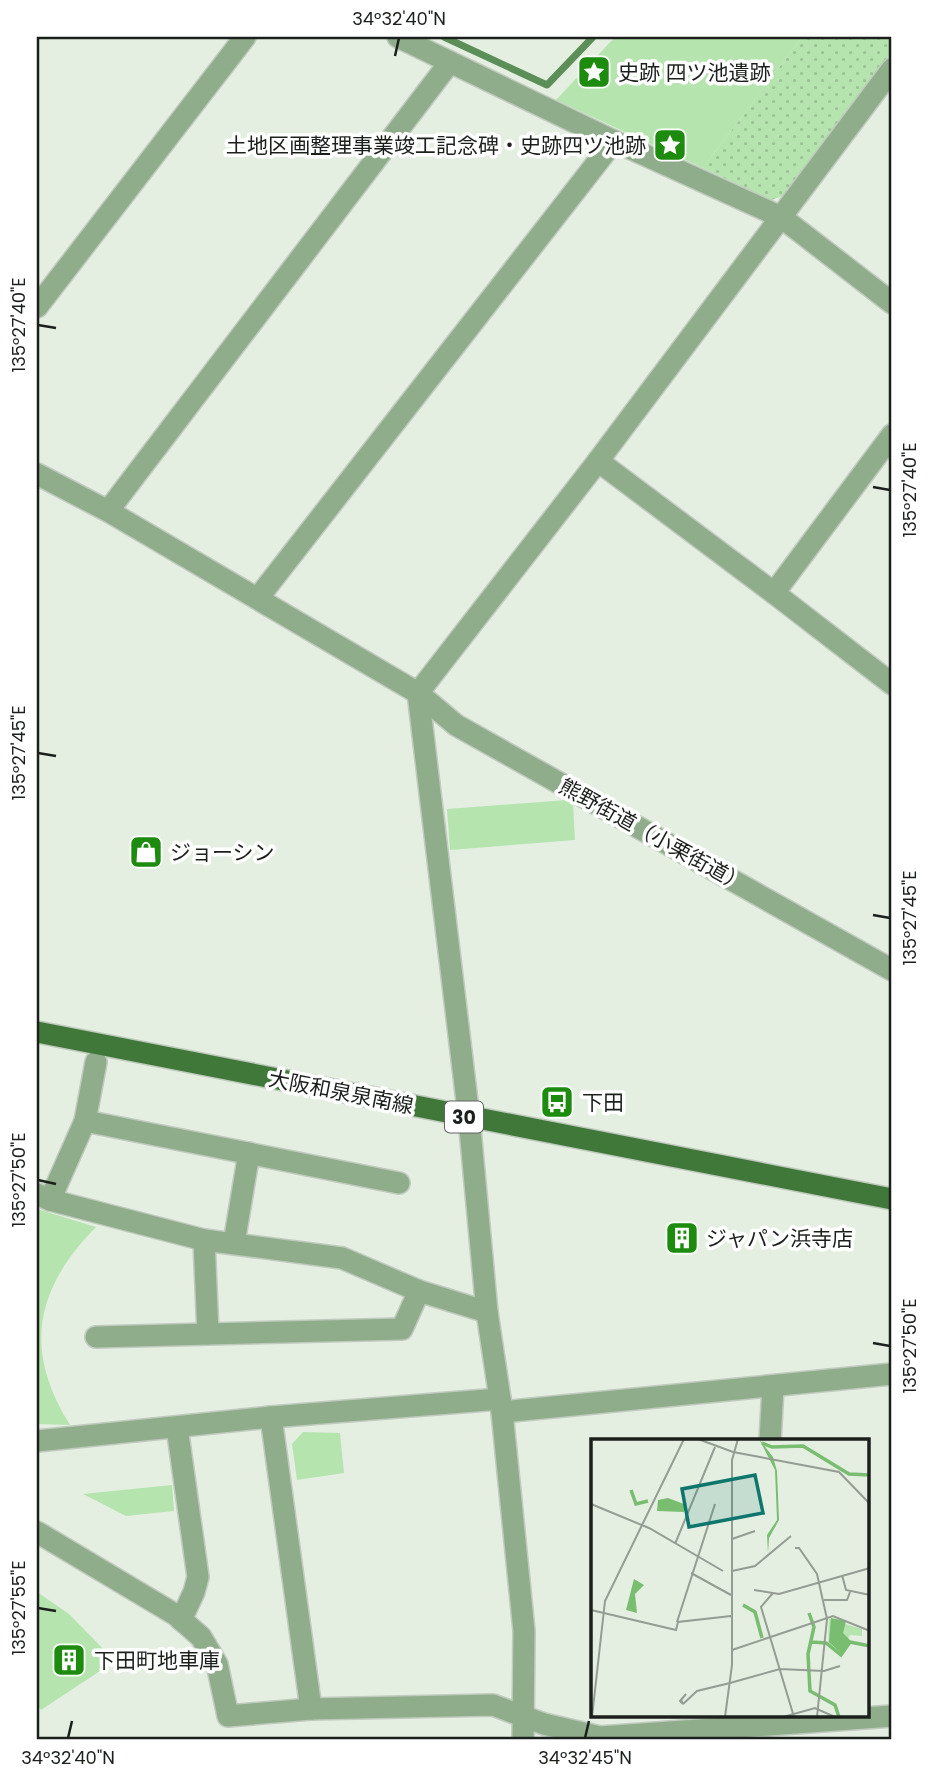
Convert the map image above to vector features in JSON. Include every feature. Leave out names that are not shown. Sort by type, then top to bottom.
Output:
[{"type":"main road","name":"大阪和泉泉南線","points":[[37,1032],[892,1199]]},
{"type":"street","points":[[37,307],[245,37]]},
{"type":"street","points":[[398,37],[614,141],[781,217],[892,303]]},
{"type":"street","points":[[108,511],[450,62]]},
{"type":"street","points":[[523,1740],[524,1631],[501,1406],[487,1312],[469,1118],[418,693],[598,461],[892,69]]},
{"type":"street","points":[[37,474],[108,511],[258,598],[614,141]]},
{"type":"street","points":[[774,593],[892,435]]},
{"type":"street","points":[[598,461],[892,684]]},
{"type":"street","name":"熊野街道（小栗街道）","points":[[258,598],[418,693],[456,725],[892,970]]},
{"type":"street","points":[[96,1062],[85,1121],[43,1197],[204,1240],[342,1258],[419,1291],[487,1312]]},
{"type":"street","points":[[85,1121],[399,1183]]},
{"type":"street","points":[[234,1243],[249,1153]]},
{"type":"street","points":[[204,1240],[208,1334]]},
{"type":"street","points":[[96,1337],[402,1329],[419,1291]]},
{"type":"street","points":[[37,1441],[271,1418],[501,1406],[773,1387],[892,1374]]},
{"type":"street","points":[[771,1439],[773,1387]]},
{"type":"street","points":[[271,1418],[311,1709]]},
{"type":"street","points":[[177,1427],[198,1577],[181,1620]]},
{"type":"street","points":[[37,1532],[181,1620],[201,1637],[217,1664],[228,1716],[311,1709],[493,1705],[555,1727],[600,1737],[722,1734],[801,1718]]},
{"type":"street","points":[[870,1716],[892,1716]]},
{"type":"green space","points":[[615,37],[802,37],[703,168],[556,100]]},
{"type":"green space","points":[[802,37],[892,37],[892,52],[783,196],[771,200],[703,168]]},
{"type":"green space","points":[[567,800],[573,804],[575,840],[450,850],[447,809]]},
{"type":"green space","points":[[37,1209],[96,1227],[75,1250],[60,1274],[42,1321],[41,1346],[46,1371],[55,1398],[70,1425],[37,1424]]},
{"type":"green space","points":[[303,1432],[340,1433],[344,1473],[297,1480],[292,1444]]},
{"type":"green space","points":[[172,1485],[174,1511],[126,1516],[83,1494]]},
{"type":"green space","points":[[37,1592],[69,1614],[115,1661],[41,1710],[37,1705]]},
{"type":"waterway","points":[[444,37],[547,85],[593,37]]},
{"type":"place","name":"史跡 四ツ池遺跡","points":[[594,72]]},
{"type":"place","name":"土地区画整理事業竣工記念碑・史跡四ツ池跡","points":[[670,145]]},
{"type":"place","name":"ジョーシン","points":[[146,852]]},
{"type":"place","name":"下田","points":[[557,1102]]},
{"type":"place","name":"ジャパン浜寺店","points":[[682,1238]]},
{"type":"place","name":"下田町地車庫","points":[[69,1660]]}]
